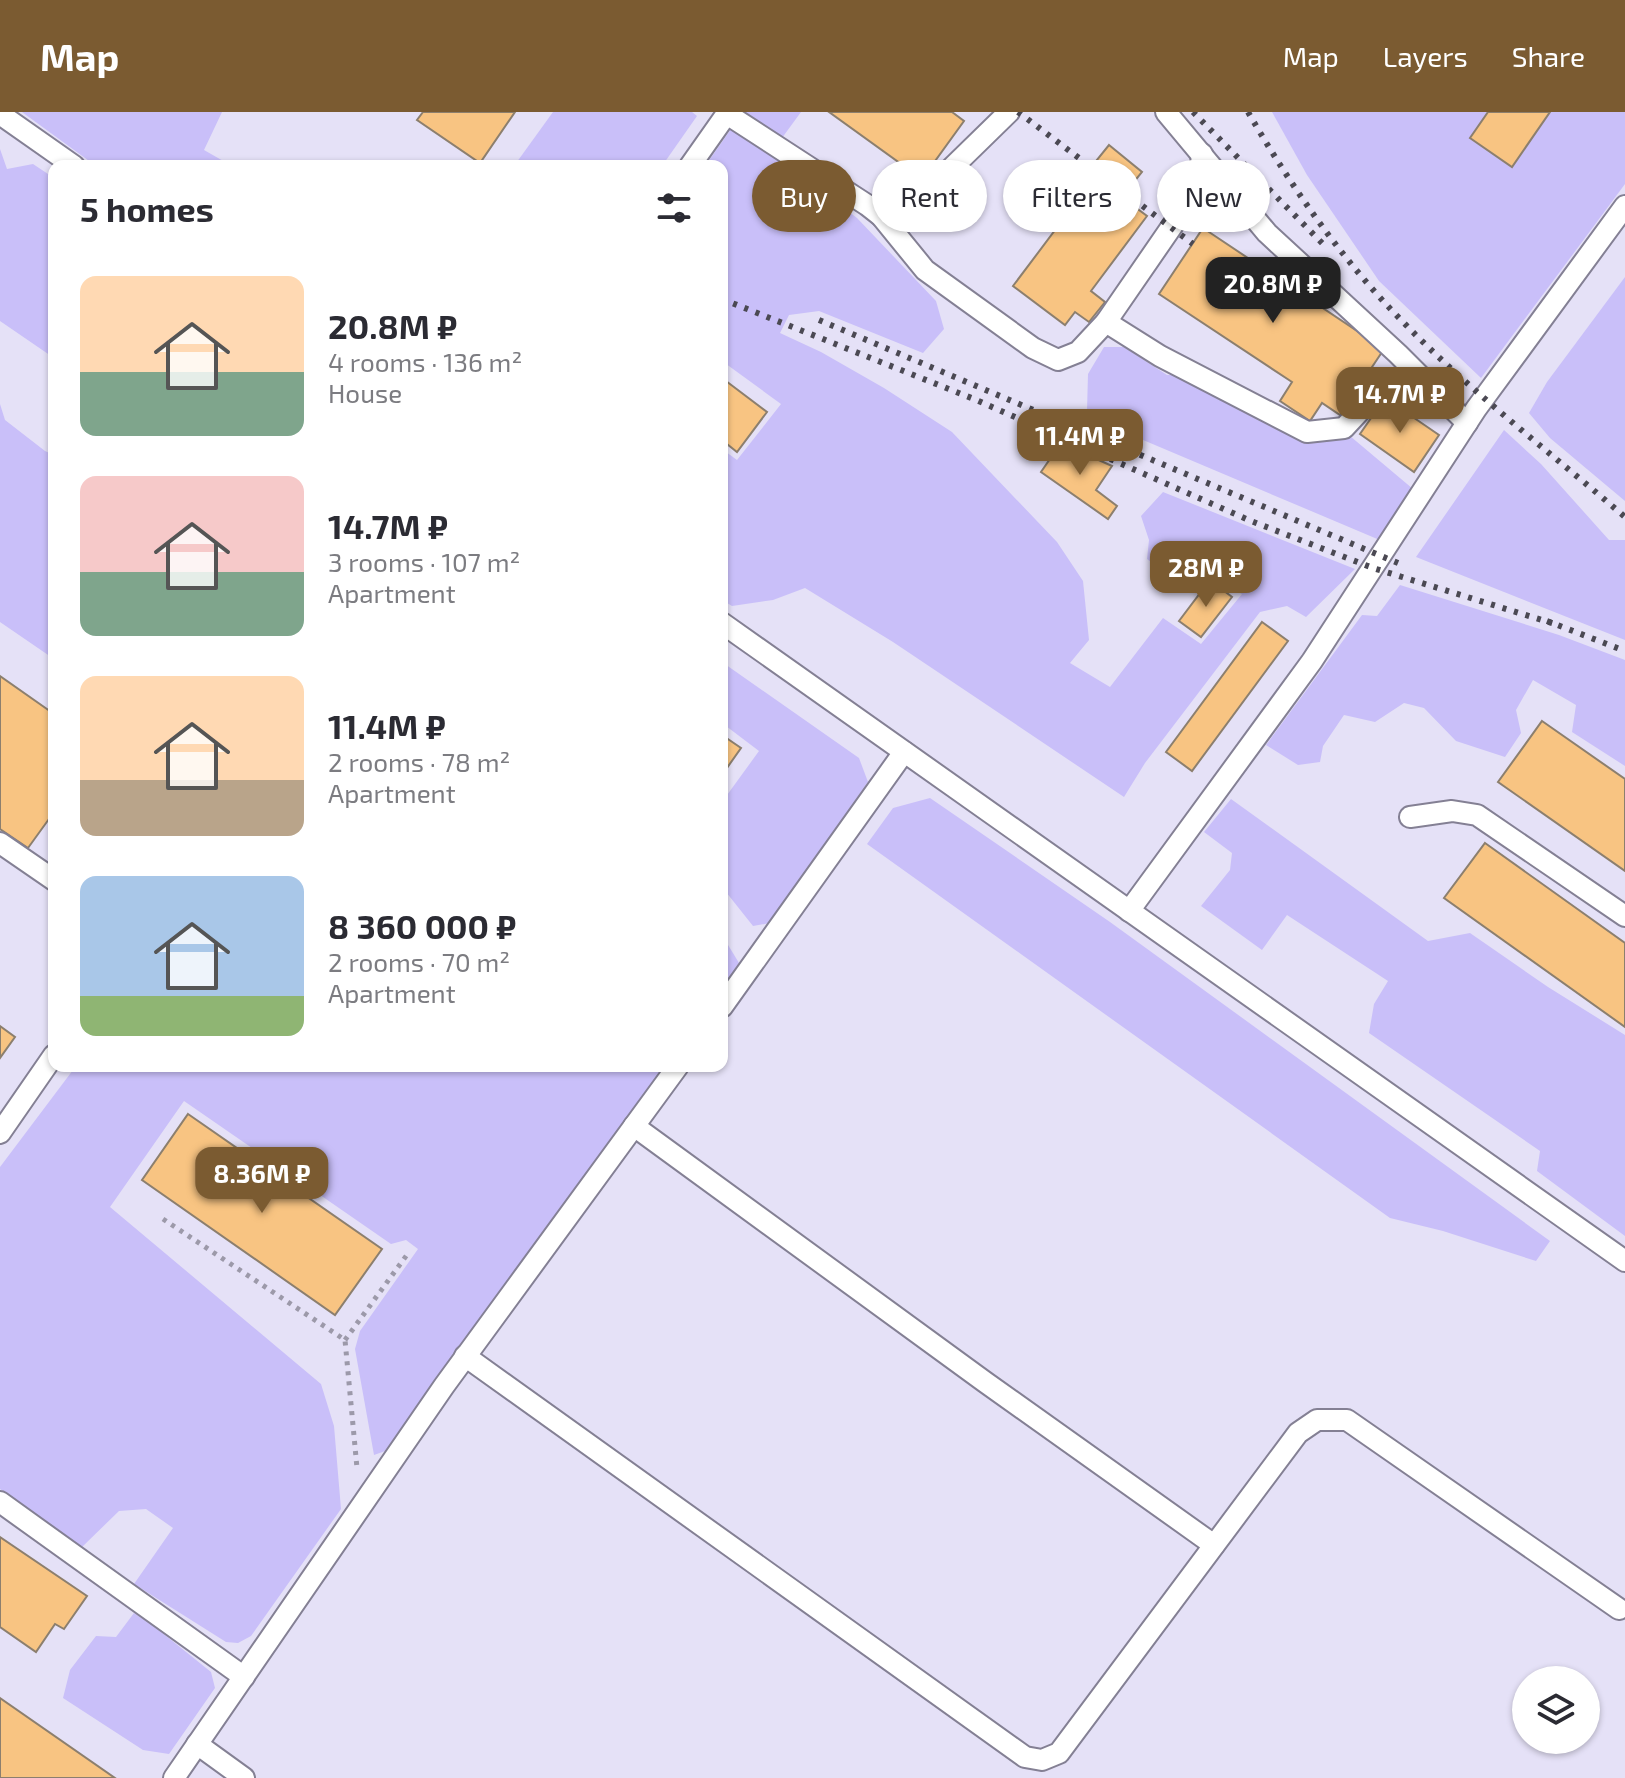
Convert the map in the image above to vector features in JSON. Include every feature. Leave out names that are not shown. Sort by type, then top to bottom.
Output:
[{"type":"lane","points":[[960,160],[1009,112]]},
{"type":"lane","points":[[1166,112],[1267,233],[1467,423]]},
{"type":"lane","points":[[694,160],[728,113],[872,210]]},
{"type":"lane","points":[[0,114],[65,160]]},
{"type":"lane","points":[[894,232],[925,270],[1033,348],[1058,360],[1078,352],[1106,322],[1199,187],[1202,154]]},
{"type":"lane","points":[[1129,911],[1312,661],[1467,423],[1625,206]]},
{"type":"lane","points":[[1106,322],[1160,356],[1307,432],[1344,428],[1383,386],[1437,392]]},
{"type":"lane","points":[[728,627],[1625,1261]]},
{"type":"lane","points":[[728,999],[904,752]]},
{"type":"lane","points":[[1410,817],[1452,811],[1477,815],[1625,916]]},
{"type":"lane","points":[[0,843],[48,876]]},
{"type":"lane","points":[[0,1133],[48,1064]]},
{"type":"lane","points":[[174,1778],[465,1356],[674,1072]]},
{"type":"lane","points":[[634,1126],[1214,1545]]},
{"type":"lane","points":[[465,1356],[1025,1757],[1042,1760],[1059,1753],[1298,1433],[1317,1420],[1347,1420],[1619,1609]]},
{"type":"lane","points":[[0,1502],[244,1677]]},
{"type":"lane","points":[[197,1744],[244,1778]]},
{"type":"path","points":[[163,1219],[345,1340]]},
{"type":"path","points":[[360,1507],[345,1340],[409,1252]]},
{"type":"shaded area","points":[[22,112],[222,112],[204,150],[222,160],[88,160]]},
{"type":"shaded area","points":[[553,112],[692,112],[697,116],[666,160],[518,160]]},
{"type":"shaded area","points":[[743,112],[801,112],[771,153],[780,160],[752,160],[752,232],[856,232],[856,217],[936,301],[944,329],[923,353],[819,311],[789,315],[780,333],[884,388],[952,432],[1057,542],[1083,581],[1089,640],[1070,663],[1110,687],[1163,618],[1201,644],[1242,594],[1208,575],[1190,590],[1147,559],[1149,540],[1141,516],[1163,492],[1355,569],[1306,617],[1287,606],[1260,612],[1145,763],[1124,797],[893,642],[805,588],[773,600],[732,606],[728,604],[728,453],[737,460],[781,404],[728,365],[728,160],[709,160]]},
{"type":"shaded area","points":[[1272,112],[1625,112],[1625,184],[1481,378],[1379,281],[1307,175]]},
{"type":"shaded area","points":[[0,149],[7,169],[33,164],[48,174],[48,354],[0,321]]},
{"type":"shaded area","points":[[1625,277],[1625,501],[1550,438],[1529,413],[1547,382]]},
{"type":"shaded area","points":[[1104,347],[1124,347],[1167,375],[1179,375],[1297,439],[1350,436],[1413,489],[1382,541],[1136,437],[1087,411],[1088,374]]},
{"type":"shaded area","points":[[0,404],[5,420],[48,452],[48,655],[0,622]]},
{"type":"shaded area","points":[[1504,430],[1541,464],[1609,540],[1625,540],[1625,640],[1416,557]]},
{"type":"shaded area","points":[[1400,585],[1559,635],[1625,660],[1625,766],[1572,732],[1576,705],[1533,680],[1516,710],[1521,733],[1505,757],[1456,741],[1424,708],[1404,703],[1375,722],[1344,715],[1323,746],[1320,762],[1298,765],[1266,745],[1362,615],[1377,616]]},
{"type":"shaded area","points":[[728,666],[859,758],[868,782],[770,923],[753,926],[728,895],[728,794],[759,751],[728,728]]},
{"type":"shaded area","points":[[930,798],[1110,922],[1550,1241],[1536,1261],[1443,1231],[1390,1218],[867,844],[893,808]]},
{"type":"shaded area","points":[[1231,799],[1428,941],[1470,933],[1625,1035],[1625,1236],[1537,1171],[1540,1151],[1369,1033],[1374,1004],[1388,981],[1287,915],[1262,950],[1201,906],[1230,870],[1232,853],[1204,832]]},
{"type":"shaded area","points":[[728,945],[739,963],[728,979]]},
{"type":"shaded area","points":[[71,1072],[664,1072],[388,1450],[374,1455],[355,1349],[360,1331],[418,1249],[406,1240],[391,1244],[184,1101],[110,1207],[321,1384],[334,1426],[341,1509],[251,1636],[238,1643],[226,1642],[134,1584],[173,1528],[146,1509],[119,1511],[81,1548],[0,1489],[0,1167]]},
{"type":"shaded area","points":[[134,1613],[211,1672],[215,1688],[169,1754],[143,1750],[63,1698],[70,1670],[96,1636],[116,1637]]},
{"type":"building","points":[[423,112],[515,112],[482,160],[476,160],[417,120]]},
{"type":"building","points":[[829,112],[952,112],[964,121],[936,160],[896,160]]},
{"type":"building","points":[[1488,112],[1550,112],[1512,167],[1470,138]]},
{"type":"building","points":[[1109,145],[1127,160],[1097,160]]},
{"type":"building","points":[[1054,232],[1135,232],[1091,291],[1105,302],[1089,322],[1075,312],[1065,325],[1013,286]]},
{"type":"building","points":[[1200,232],[1209,232],[1384,349],[1340,415],[1322,403],[1310,421],[1280,401],[1292,382],[1159,294]]},
{"type":"building","points":[[728,383],[767,412],[737,452],[728,445]]},
{"type":"building","points":[[1385,398],[1439,435],[1414,472],[1360,434]]},
{"type":"building","points":[[1061,443],[1112,466],[1096,490],[1117,506],[1108,519],[1041,472]]},
{"type":"building","points":[[1210,580],[1232,597],[1201,637],[1179,621]]},
{"type":"building","points":[[1262,622],[1288,641],[1192,771],[1166,752]]},
{"type":"building","points":[[0,676],[48,710],[48,820],[28,848],[0,829]]},
{"type":"building","points":[[1542,721],[1625,779],[1625,871],[1498,782]]},
{"type":"building","points":[[728,739],[741,748],[728,766]]},
{"type":"building","points":[[1485,843],[1625,943],[1625,1027],[1444,898]]},
{"type":"building","points":[[0,1026],[15,1037],[0,1058]]},
{"type":"building","points":[[188,1114],[382,1249],[335,1315],[142,1180]]},
{"type":"building","points":[[0,1537],[87,1596],[64,1629],[55,1624],[36,1652],[0,1627]]},
{"type":"building","points":[[0,1698],[115,1778],[0,1778]]},
{"type":"railway","points":[[1018,112],[1193,244]]},
{"type":"railway","points":[[1193,112],[1325,246]]},
{"type":"railway","points":[[1248,112],[1319,222],[1381,299],[1457,374],[1625,517]]},
{"type":"railway","points":[[728,301],[974,399],[1251,521],[1373,568],[1555,624]]},
{"type":"railway","points":[[819,320],[1405,566]]},
{"type":"railway","points":[[1547,621],[1625,651]]}]
